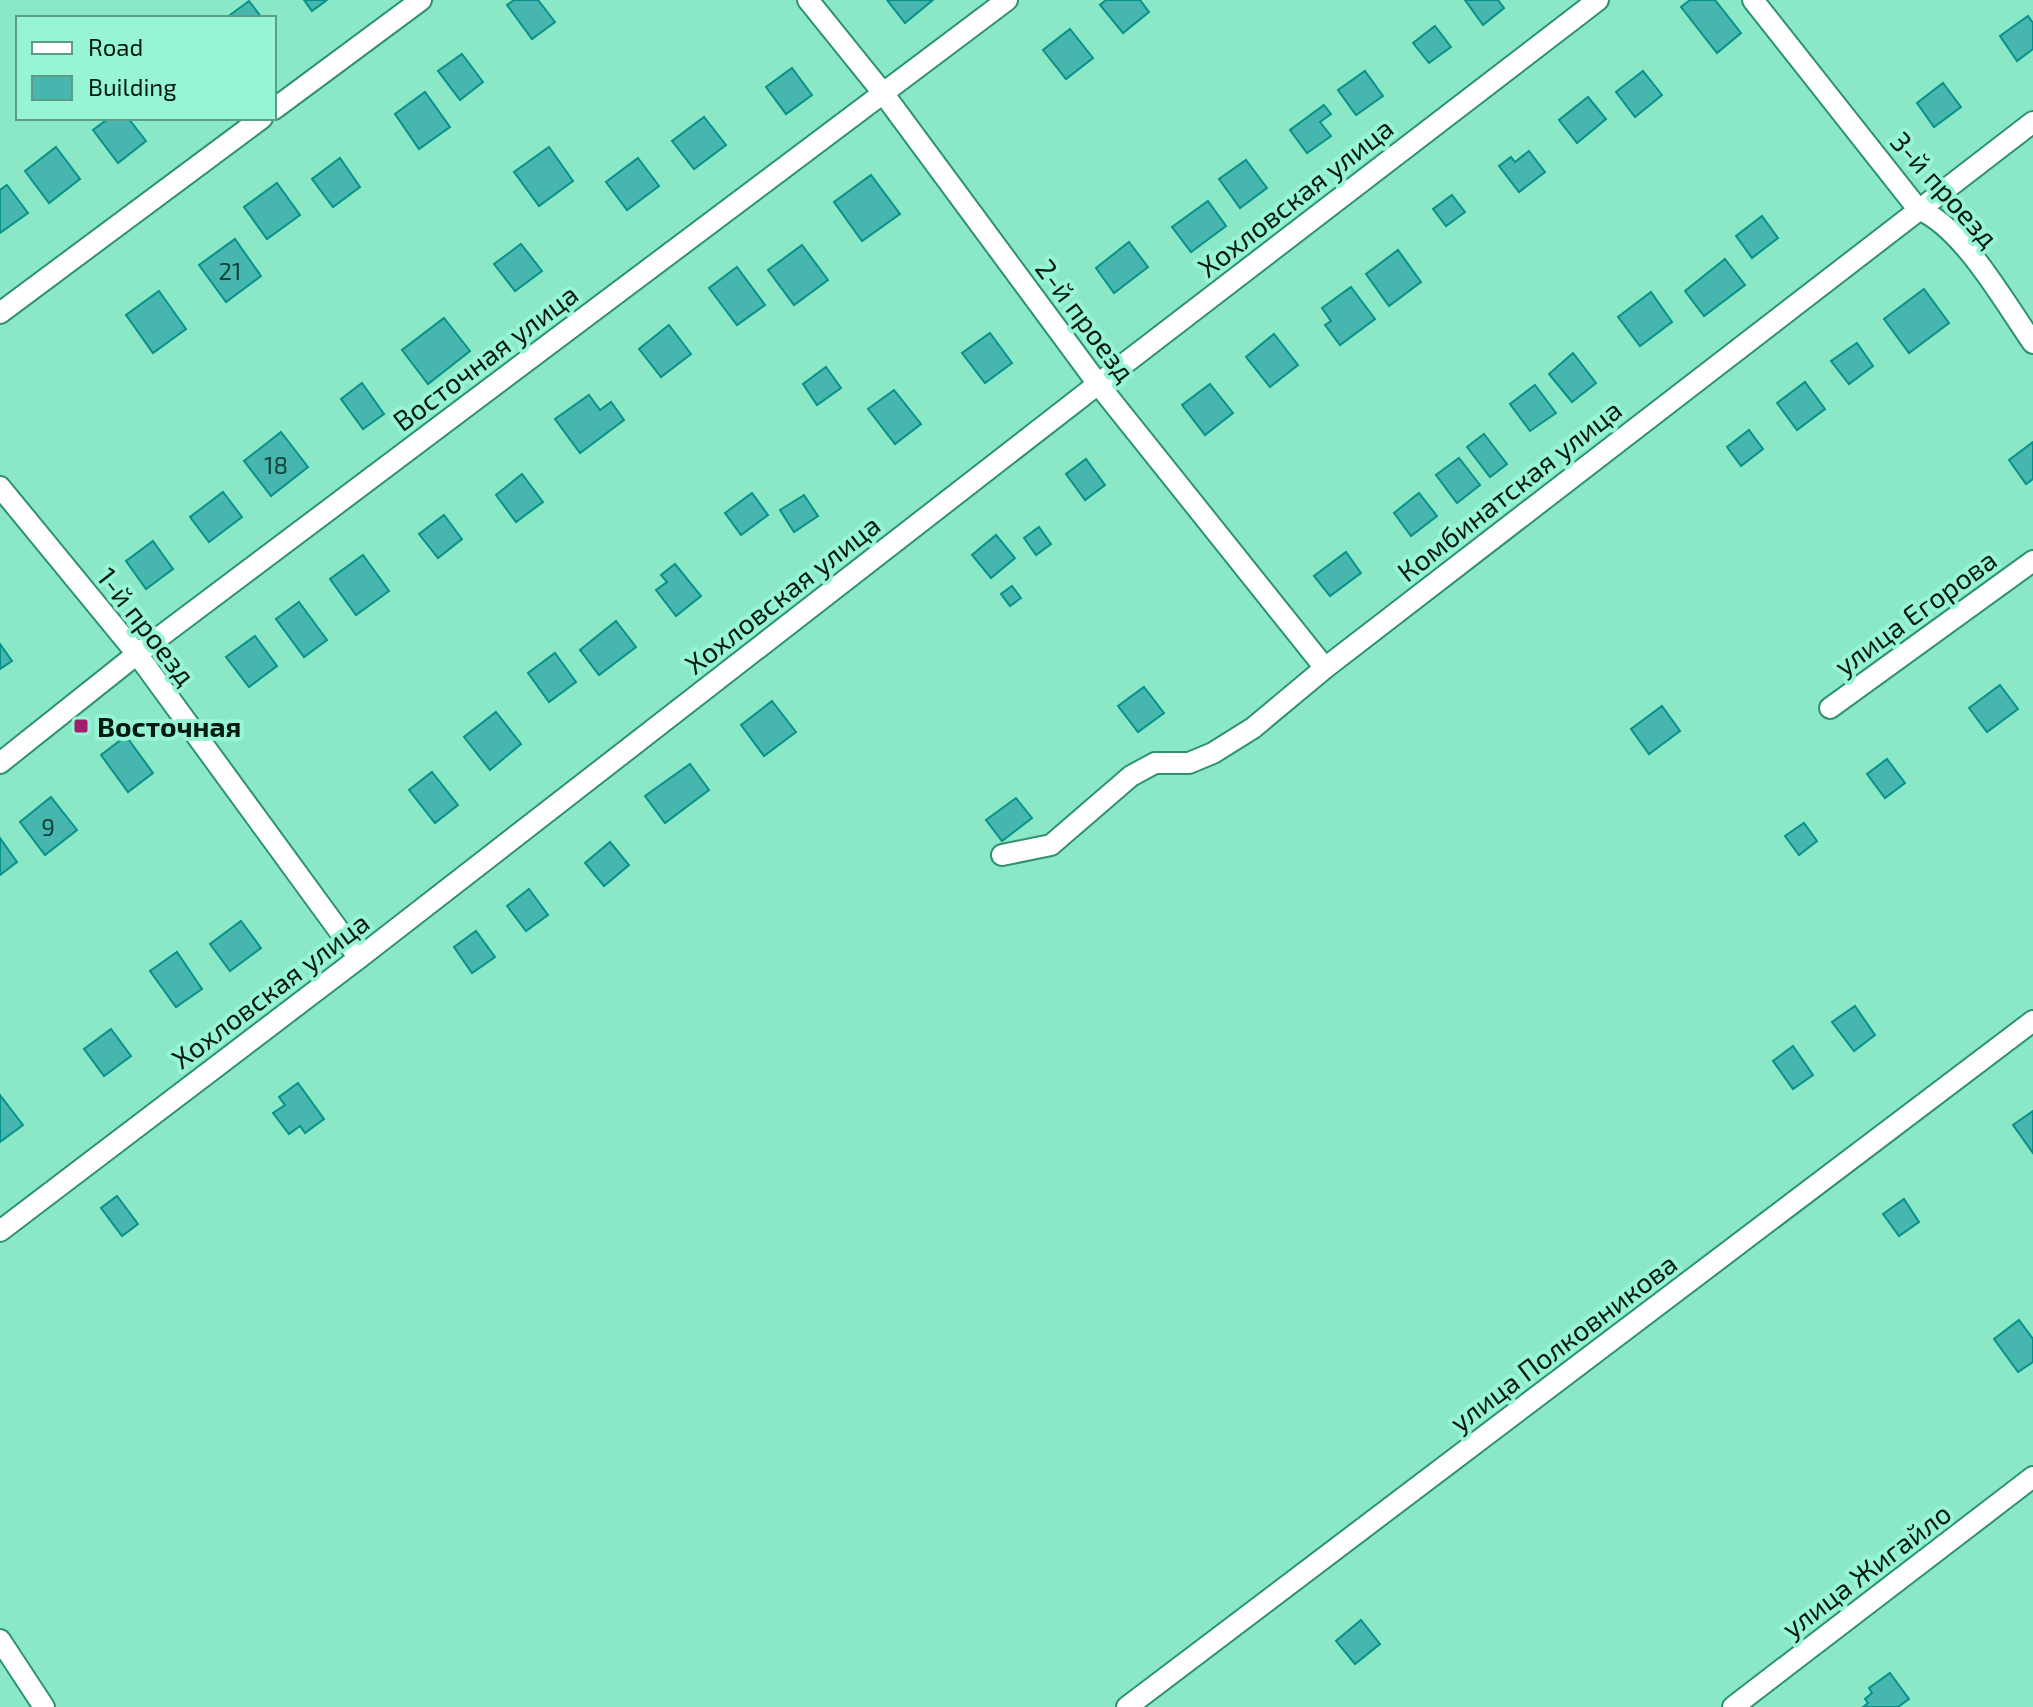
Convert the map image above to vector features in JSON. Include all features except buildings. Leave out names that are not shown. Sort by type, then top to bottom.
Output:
[{"type":"street","points":[[276,108],[421,0]]},
{"type":"street","name":"2-й проезд","points":[[808,0],[883,93],[1098,384],[1325,668]]},
{"type":"street","name":"Восточная улица","points":[[0,763],[137,654],[1007,0]]},
{"type":"street","name":"Хохловская улица","points":[[0,1231],[359,958],[1598,0]]},
{"type":"street","name":"3-й проезд","points":[[1753,0],[1918,209],[1943,222],[1955,235],[2033,343]]},
{"type":"street","points":[[0,313],[259,120]]},
{"type":"street","name":"Комбинатская улица","points":[[1002,855],[1051,845],[1131,776],[1155,763],[1189,763],[1213,753],[1253,728],[1325,668],[2033,122]]},
{"type":"street","name":"1-й проезд","points":[[0,487],[137,654],[359,958]]},
{"type":"street","name":"улица Егорова","points":[[1830,708],[2033,561]]},
{"type":"street","name":"улица Полковникова","points":[[1127,1707],[2033,1021]]},
{"type":"street","name":"улица Жигайло","points":[[1733,1707],[2033,1477]]},
{"type":"street","points":[[0,1640],[40,1705]]},
{"type":"place","name":"Восточная","points":[[81,726]]}]
